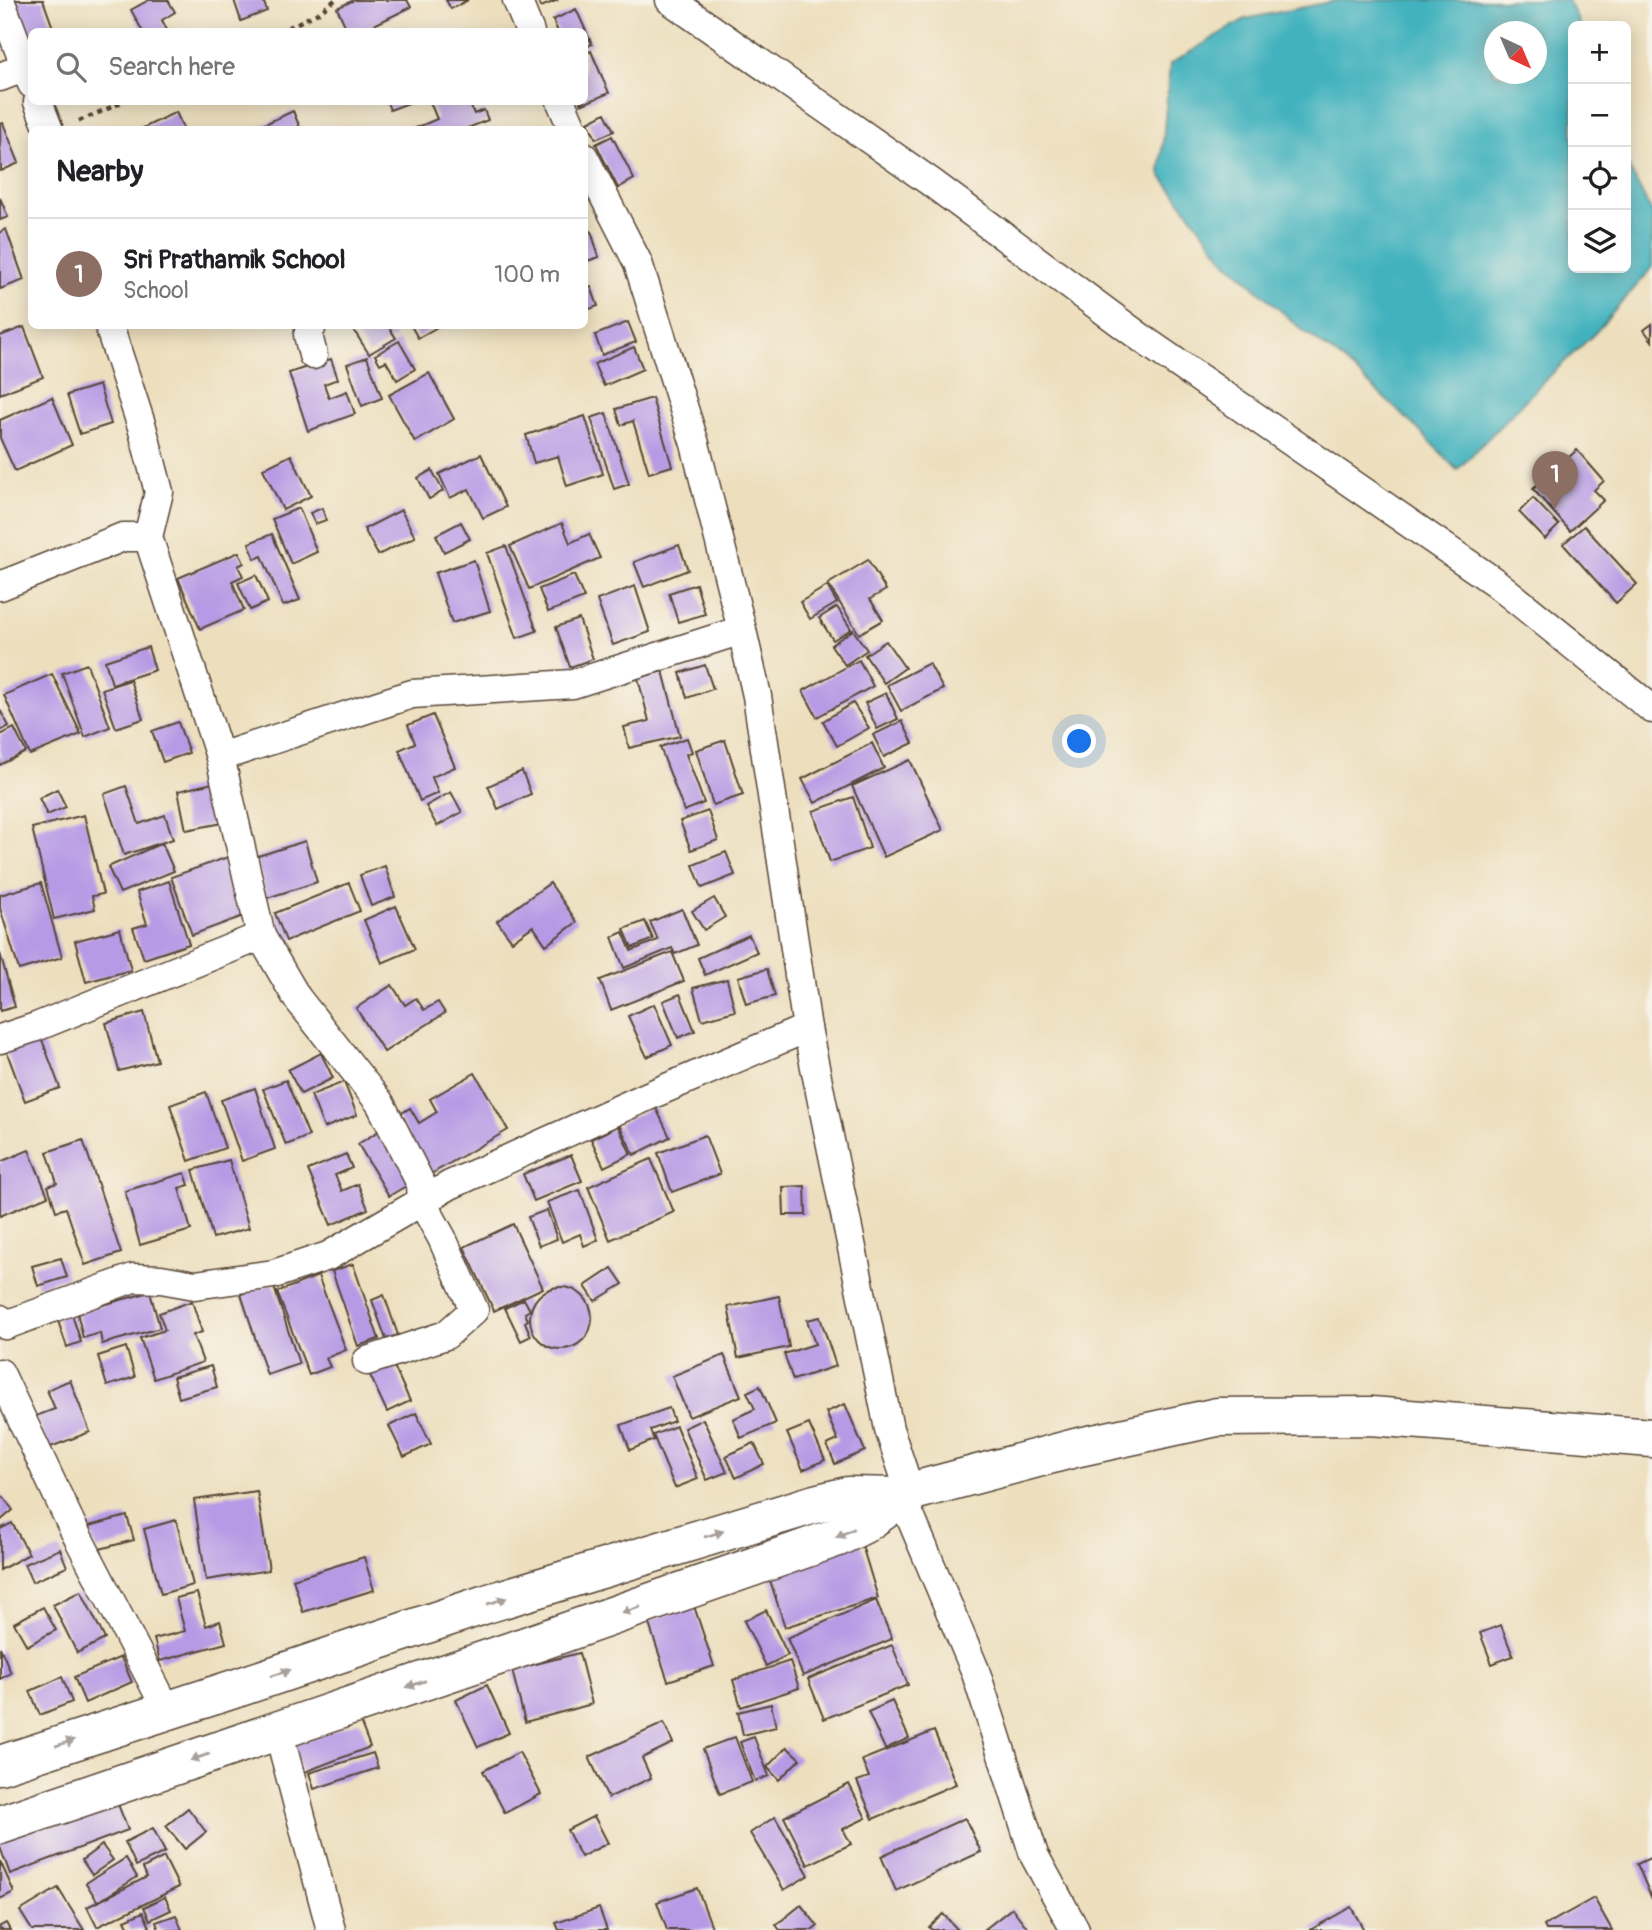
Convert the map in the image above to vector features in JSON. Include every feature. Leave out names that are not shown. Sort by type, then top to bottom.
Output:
[{"type":"main road","points":[[0,1765],[486,1604],[815,1504],[848,1496],[906,1495],[1075,1448],[1217,1417],[1371,1416],[1652,1438]]},
{"type":"main road","points":[[0,1825],[838,1537],[864,1524],[906,1495]]},
{"type":"street","points":[[0,0],[19,76]]},
{"type":"street","points":[[517,0],[528,28]]},
{"type":"street","points":[[670,0],[933,183],[1144,340],[1496,583],[1652,709]]},
{"type":"street","points":[[41,105],[58,126]]},
{"type":"street","points":[[562,105],[571,126]]},
{"type":"street","points":[[590,186],[638,263],[695,444],[742,630],[757,696],[807,1028],[889,1429],[906,1495],[975,1670],[1034,1855],[1075,1930]]},
{"type":"street","points":[[110,329],[142,427],[159,492],[148,537],[220,757],[261,936],[297,998],[380,1103],[421,1184],[422,1202],[442,1238],[474,1310],[446,1335],[367,1361]]},
{"type":"street","points":[[311,329],[308,335],[313,355]]},
{"type":"street","points":[[0,586],[123,537],[148,537]]},
{"type":"street","points":[[220,757],[412,694],[572,684],[742,630]]},
{"type":"street","points":[[0,1039],[261,936]]},
{"type":"street","points":[[0,1319],[6,1325],[133,1278],[161,1279],[195,1285],[274,1274],[328,1255],[450,1185],[807,1028]]},
{"type":"street","points":[[2,1384],[167,1710]]},
{"type":"street","points":[[278,1730],[331,1930]]},
{"type":"path","points":[[287,28],[320,12],[335,0]]},
{"type":"path","points":[[62,126],[115,105]]},
{"type":"water","points":[[1340,0],[1568,0],[1578,21],[1568,21],[1568,273],[1631,273],[1631,172],[1652,213],[1652,268],[1595,333],[1457,470],[1418,429],[1344,361],[1301,329],[1224,259],[1160,174],[1170,64],[1245,19]]},
{"type":"building","points":[[7,0],[43,0],[53,28],[28,28],[28,37],[18,41]]},
{"type":"building","points":[[149,0],[168,0],[175,12],[162,20],[166,28],[141,28],[131,10]]},
{"type":"building","points":[[234,0],[263,0],[267,11],[241,21]]},
{"type":"building","points":[[354,0],[407,0],[411,7],[368,28],[346,28],[337,8]]},
{"type":"building","points":[[446,0],[468,0],[451,9]]},
{"type":"building","points":[[538,0],[558,0],[541,7]]},
{"type":"building","points":[[576,9],[585,28],[556,28],[553,20]]},
{"type":"building","points":[[591,51],[609,93],[588,102],[588,52]]},
{"type":"building","points":[[388,105],[403,105],[390,110]]},
{"type":"building","points":[[431,105],[470,105],[474,114],[484,110],[488,120],[473,126],[420,126],[437,119]]},
{"type":"building","points":[[293,111],[299,126],[261,126]]},
{"type":"building","points":[[176,112],[182,126],[147,126]]},
{"type":"building","points":[[605,113],[614,131],[596,139],[588,122]]},
{"type":"building","points":[[3,123],[19,163],[1,171],[0,124]]},
{"type":"building","points":[[612,136],[634,179],[618,188],[596,144]]},
{"type":"building","points":[[0,198],[8,217],[0,220]]},
{"type":"building","points":[[6,229],[24,280],[0,289],[0,232]]},
{"type":"building","points":[[591,231],[599,257],[588,261],[588,232]]},
{"type":"building","points":[[591,287],[598,306],[588,310],[588,288]]},
{"type":"building","points":[[628,322],[636,342],[602,355],[595,335]]},
{"type":"building","points":[[1652,324],[1652,341],[1644,330]]},
{"type":"building","points":[[24,327],[43,377],[0,394],[0,336]]},
{"type":"building","points":[[353,329],[390,329],[396,338],[369,354]]},
{"type":"building","points":[[413,329],[434,329],[418,338]]},
{"type":"building","points":[[399,341],[415,369],[397,380],[386,361],[380,364],[375,355]]},
{"type":"building","points":[[634,347],[643,369],[604,386],[594,364]]},
{"type":"building","points":[[367,357],[382,398],[362,406],[347,364]]},
{"type":"building","points":[[331,359],[338,379],[324,384],[329,398],[347,391],[355,414],[308,431],[289,373]]},
{"type":"building","points":[[429,373],[454,419],[415,442],[389,395]]},
{"type":"building","points":[[99,385],[111,424],[80,434],[67,395]]},
{"type":"building","points":[[52,397],[72,445],[15,471],[0,438],[0,420]]},
{"type":"building","points":[[652,398],[672,466],[649,473],[633,421],[621,425],[616,409]]},
{"type":"building","points":[[606,413],[629,484],[614,489],[591,418]]},
{"type":"building","points":[[585,416],[603,474],[567,486],[558,456],[534,463],[526,435]]},
{"type":"building","points":[[1577,450],[1604,481],[1594,490],[1604,500],[1570,531],[1533,489]]},
{"type":"building","points":[[481,454],[506,507],[483,518],[469,489],[450,498],[439,474]]},
{"type":"building","points":[[291,455],[311,496],[283,510],[263,469]]},
{"type":"building","points":[[432,470],[443,491],[429,499],[418,478]]},
{"type":"building","points":[[1533,498],[1559,525],[1545,539],[1519,512]]},
{"type":"building","points":[[299,508],[317,552],[291,564],[272,519]]},
{"type":"building","points":[[322,508],[326,520],[315,524],[310,513]]},
{"type":"building","points":[[401,510],[415,537],[378,555],[364,529]]},
{"type":"building","points":[[461,522],[470,539],[444,552],[436,535]]},
{"type":"building","points":[[562,523],[570,543],[589,534],[600,558],[529,589],[510,546]]},
{"type":"building","points":[[1584,526],[1637,584],[1616,603],[1563,544]]},
{"type":"building","points":[[272,534],[300,600],[283,606],[262,556],[255,559],[249,543]]},
{"type":"building","points":[[679,545],[688,570],[644,587],[634,562]]},
{"type":"building","points":[[506,546],[537,631],[517,638],[487,553]]},
{"type":"building","points":[[239,552],[244,563],[238,566],[243,576],[232,581],[244,610],[200,629],[178,578]]},
{"type":"building","points":[[474,560],[490,611],[452,623],[435,573]]},
{"type":"building","points":[[868,560],[886,590],[870,599],[883,620],[859,634],[828,584]]},
{"type":"building","points":[[256,575],[268,602],[250,610],[238,583]]},
{"type":"building","points":[[574,575],[584,598],[548,612],[539,589]]},
{"type":"building","points":[[696,584],[705,614],[678,622],[669,593]]},
{"type":"building","points":[[635,586],[650,632],[613,645],[597,600]]},
{"type":"building","points":[[827,586],[837,603],[810,619],[800,602]]},
{"type":"building","points":[[837,607],[851,629],[833,640],[819,618]]},
{"type":"building","points":[[579,619],[593,659],[570,667],[556,627]]},
{"type":"building","points":[[853,630],[867,650],[845,665],[831,645]]},
{"type":"building","points":[[886,641],[905,668],[884,683],[865,655]]},
{"type":"building","points":[[148,647],[155,670],[112,684],[105,661]]},
{"type":"building","points":[[859,660],[873,686],[817,717],[803,691]]},
{"type":"building","points":[[929,663],[943,689],[901,711],[887,685]]},
{"type":"building","points":[[87,664],[110,727],[85,737],[62,673]]},
{"type":"building","points":[[705,665],[713,689],[687,698],[680,673]]},
{"type":"building","points":[[663,671],[680,736],[629,748],[624,727],[649,721],[638,678]]},
{"type":"building","points":[[52,674],[81,734],[30,755],[4,695]]},
{"type":"building","points":[[130,680],[143,719],[116,728],[102,689]]},
{"type":"building","points":[[886,693],[898,719],[877,729],[865,703]]},
{"type":"building","points":[[853,703],[869,728],[837,746],[823,721]]},
{"type":"building","points":[[0,710],[9,726],[0,731]]},
{"type":"building","points":[[433,715],[455,767],[432,777],[438,793],[420,801],[399,750],[415,743],[408,725]]},
{"type":"building","points":[[902,721],[913,743],[884,757],[873,735]]},
{"type":"building","points":[[178,722],[189,753],[163,762],[152,731]]},
{"type":"building","points":[[14,728],[26,752],[0,765],[0,735]]},
{"type":"building","points":[[687,738],[692,752],[686,754],[704,803],[684,811],[660,747]]},
{"type":"building","points":[[725,740],[743,795],[713,805],[696,750]]},
{"type":"building","points":[[872,743],[884,768],[815,803],[802,779]]},
{"type":"building","points":[[910,760],[943,830],[884,857],[852,786]]},
{"type":"building","points":[[522,771],[531,794],[498,809],[488,786]]},
{"type":"building","points":[[213,783],[223,823],[186,830],[178,791]]},
{"type":"building","points":[[126,786],[139,824],[165,815],[173,839],[124,855],[104,794]]},
{"type":"building","points":[[57,789],[66,807],[47,815],[39,798]]},
{"type":"building","points":[[451,792],[462,812],[437,826],[426,806]]},
{"type":"building","points":[[853,797],[870,848],[830,862],[813,811]]},
{"type":"building","points":[[708,811],[718,840],[691,850],[680,821]]},
{"type":"building","points":[[84,815],[103,894],[92,896],[95,909],[54,919],[32,828]]},
{"type":"building","points":[[305,841],[317,882],[267,898],[255,857]]},
{"type":"building","points":[[162,843],[174,871],[120,893],[108,867]]},
{"type":"building","points":[[726,852],[735,875],[702,888],[693,865]]},
{"type":"building","points":[[228,857],[249,914],[192,935],[171,877]]},
{"type":"building","points":[[385,866],[395,897],[371,906],[360,875]]},
{"type":"building","points":[[169,881],[189,944],[144,959],[133,928],[147,924],[137,892]]},
{"type":"building","points":[[41,883],[62,957],[19,970],[0,908],[0,895]]},
{"type":"building","points":[[349,883],[360,911],[286,941],[275,913]]},
{"type":"building","points":[[550,883],[577,922],[546,945],[533,926],[512,941],[497,921]]},
{"type":"building","points":[[714,898],[725,917],[704,930],[692,911]]},
{"type":"building","points":[[396,906],[415,949],[382,963],[364,920]]},
{"type":"building","points":[[682,909],[697,945],[675,954],[672,948],[624,968],[612,937],[623,932],[631,951],[658,940],[650,922]]},
{"type":"building","points":[[645,921],[653,939],[632,948],[624,929]]},
{"type":"building","points":[[120,929],[131,970],[86,982],[75,941]]},
{"type":"building","points":[[749,935],[757,952],[705,975],[698,958]]},
{"type":"building","points":[[672,952],[684,981],[611,1010],[600,980]]},
{"type":"building","points":[[0,953],[15,1007],[0,1011]]},
{"type":"building","points":[[767,969],[775,996],[746,1004],[738,977]]},
{"type":"building","points":[[727,979],[735,1011],[702,1020],[693,988]]},
{"type":"building","points":[[392,985],[405,1005],[416,998],[424,1010],[438,1002],[445,1013],[384,1052],[356,1008]]},
{"type":"building","points":[[680,994],[695,1031],[678,1038],[663,1001]]},
{"type":"building","points":[[654,1004],[672,1045],[647,1057],[628,1016]]},
{"type":"building","points":[[144,1012],[157,1061],[119,1071],[106,1023]]},
{"type":"building","points":[[41,1037],[60,1088],[25,1101],[6,1050]]},
{"type":"building","points":[[321,1053],[333,1078],[301,1094],[288,1070]]},
{"type":"building","points":[[475,1073],[508,1130],[431,1174],[397,1116],[410,1108],[419,1123],[437,1112],[430,1099]]},
{"type":"building","points":[[286,1080],[309,1136],[286,1145],[263,1089]]},
{"type":"building","points":[[344,1082],[357,1115],[324,1128],[311,1095]]},
{"type":"building","points":[[255,1088],[275,1149],[242,1161],[221,1100]]},
{"type":"building","points":[[206,1092],[225,1148],[189,1161],[170,1105]]},
{"type":"building","points":[[655,1106],[670,1137],[634,1155],[619,1124]]},
{"type":"building","points":[[618,1126],[631,1154],[604,1167],[591,1139]]},
{"type":"building","points":[[379,1131],[411,1183],[389,1196],[358,1144]]},
{"type":"building","points":[[705,1135],[720,1174],[672,1192],[658,1153]]},
{"type":"building","points":[[83,1140],[121,1253],[85,1265],[66,1208],[56,1211],[48,1186],[57,1183],[47,1152]]},
{"type":"building","points":[[29,1150],[48,1196],[0,1216],[0,1162]]},
{"type":"building","points":[[346,1154],[352,1168],[335,1175],[342,1191],[358,1184],[368,1209],[331,1225],[308,1170]]},
{"type":"building","points":[[571,1155],[582,1181],[534,1201],[523,1174]]},
{"type":"building","points":[[651,1159],[674,1212],[610,1240],[588,1187]]},
{"type":"building","points":[[229,1160],[249,1228],[213,1238],[193,1170]]},
{"type":"building","points":[[185,1173],[189,1185],[179,1188],[191,1230],[140,1245],[125,1191]]},
{"type":"building","points":[[805,1186],[806,1215],[784,1215],[783,1187]]},
{"type":"building","points":[[580,1190],[598,1240],[584,1246],[580,1234],[562,1242],[547,1202]]},
{"type":"building","points":[[547,1210],[557,1239],[539,1246],[528,1217]]},
{"type":"building","points":[[513,1224],[543,1288],[494,1311],[464,1247]]},
{"type":"building","points":[[61,1258],[67,1277],[38,1286],[32,1266]]},
{"type":"building","points":[[353,1264],[379,1339],[358,1346],[332,1271]]},
{"type":"building","points":[[612,1268],[623,1284],[595,1301],[585,1286]]},
{"type":"building","points":[[318,1276],[346,1350],[326,1358],[330,1367],[309,1375],[277,1292]]},
{"type":"building","points":[[273,1284],[299,1364],[267,1375],[241,1294]]},
{"type":"building","points":[[561,1287],[583,1296],[592,1318],[583,1340],[561,1349],[539,1340],[530,1318],[539,1296]]},
{"type":"building","points":[[150,1292],[160,1328],[102,1344],[100,1333],[83,1338],[77,1312]]},
{"type":"building","points":[[384,1295],[398,1335],[386,1339],[372,1300]]},
{"type":"building","points":[[779,1296],[789,1347],[738,1358],[728,1307]]},
{"type":"building","points":[[524,1299],[530,1310],[525,1313],[528,1320],[525,1322],[531,1336],[521,1341],[505,1308]]},
{"type":"building","points":[[192,1301],[202,1332],[193,1335],[203,1362],[154,1379],[140,1338],[165,1330],[159,1313]]},
{"type":"building","points":[[71,1312],[81,1342],[67,1347],[57,1318]]},
{"type":"building","points":[[820,1317],[836,1366],[793,1380],[784,1354],[815,1344],[807,1320]]},
{"type":"building","points":[[126,1347],[135,1377],[107,1386],[98,1356]]},
{"type":"building","points":[[724,1355],[741,1396],[689,1417],[672,1376]]},
{"type":"building","points":[[391,1360],[410,1401],[387,1412],[368,1371]]},
{"type":"building","points":[[211,1366],[217,1387],[179,1398],[173,1377]]},
{"type":"building","points":[[70,1380],[90,1432],[48,1448],[36,1416],[55,1409],[47,1390]]},
{"type":"building","points":[[760,1386],[776,1423],[741,1438],[733,1419],[755,1409],[747,1392]]},
{"type":"building","points":[[845,1404],[865,1451],[835,1464],[827,1445],[838,1440],[826,1412]]},
{"type":"building","points":[[669,1408],[674,1421],[650,1430],[654,1440],[630,1450],[621,1425]]},
{"type":"building","points":[[416,1413],[431,1444],[404,1457],[389,1426]]},
{"type":"building","points":[[703,1419],[727,1472],[707,1480],[684,1428]]},
{"type":"building","points":[[809,1424],[825,1460],[803,1470],[787,1433]]},
{"type":"building","points":[[676,1426],[698,1479],[675,1488],[653,1435]]},
{"type":"building","points":[[754,1443],[764,1464],[736,1478],[726,1456]]},
{"type":"building","points":[[257,1491],[269,1570],[206,1580],[194,1500]]},
{"type":"building","points":[[0,1493],[13,1510],[0,1521]]},
{"type":"building","points":[[127,1516],[134,1540],[96,1550],[89,1526]]},
{"type":"building","points":[[176,1520],[193,1585],[161,1594],[144,1529]]},
{"type":"building","points":[[12,1523],[29,1554],[0,1570],[0,1529]]},
{"type":"building","points":[[861,1542],[878,1598],[785,1627],[767,1571]]},
{"type":"building","points":[[60,1549],[67,1567],[32,1582],[24,1564]]},
{"type":"building","points":[[364,1557],[374,1590],[303,1612],[293,1579]]},
{"type":"building","points":[[81,1591],[105,1639],[77,1653],[53,1605]]},
{"type":"building","points":[[197,1593],[206,1626],[220,1621],[226,1643],[160,1661],[154,1639],[185,1631],[176,1598]]},
{"type":"building","points":[[876,1600],[892,1639],[803,1676],[787,1638]]},
{"type":"building","points":[[694,1606],[714,1666],[668,1681],[648,1621]]},
{"type":"building","points":[[43,1607],[56,1630],[27,1646],[14,1623]]},
{"type":"building","points":[[766,1610],[788,1655],[766,1666],[744,1621]]},
{"type":"building","points":[[1501,1625],[1513,1656],[1492,1664],[1480,1633]]},
{"type":"building","points":[[892,1645],[908,1685],[824,1719],[808,1679]]},
{"type":"building","points":[[0,1647],[11,1673],[0,1679]]},
{"type":"building","points":[[579,1653],[592,1704],[525,1722],[512,1670]]},
{"type":"building","points":[[121,1657],[132,1682],[85,1703],[74,1677]]},
{"type":"building","points":[[790,1661],[799,1688],[741,1707],[733,1680]]},
{"type":"building","points":[[62,1677],[72,1702],[40,1715],[30,1691]]},
{"type":"building","points":[[487,1685],[509,1733],[478,1747],[456,1700]]},
{"type":"building","points":[[892,1701],[909,1738],[885,1749],[868,1712]]},
{"type":"building","points":[[771,1704],[776,1727],[743,1735],[738,1712]]},
{"type":"building","points":[[360,1721],[370,1747],[302,1773],[292,1746]]},
{"type":"building","points":[[664,1723],[673,1743],[642,1758],[651,1778],[608,1798],[589,1757]]},
{"type":"building","points":[[934,1731],[956,1784],[873,1819],[857,1781],[869,1777],[862,1760]]},
{"type":"building","points":[[735,1737],[752,1782],[720,1794],[703,1749]]},
{"type":"building","points":[[754,1737],[769,1776],[755,1781],[740,1742]]},
{"type":"building","points":[[787,1747],[800,1759],[779,1780],[767,1767]]},
{"type":"building","points":[[519,1752],[541,1794],[505,1813],[483,1771]]},
{"type":"building","points":[[373,1753],[378,1768],[314,1789],[309,1773]]},
{"type":"building","points":[[849,1784],[866,1818],[843,1829],[851,1844],[808,1865],[784,1817]]},
{"type":"building","points":[[114,1794],[128,1830],[10,1874],[0,1847],[0,1837]]},
{"type":"building","points":[[188,1808],[206,1832],[185,1849],[166,1826]]},
{"type":"building","points":[[594,1816],[608,1843],[581,1857],[567,1830]]},
{"type":"building","points":[[775,1817],[809,1875],[784,1890],[750,1833]]},
{"type":"building","points":[[965,1818],[981,1852],[896,1891],[881,1856]]},
{"type":"building","points":[[153,1828],[165,1852],[136,1866],[125,1842]]},
{"type":"building","points":[[102,1845],[113,1860],[92,1875],[82,1860]]},
{"type":"building","points":[[164,1857],[179,1887],[97,1927],[87,1907],[147,1877],[143,1868]]},
{"type":"building","points":[[1652,1857],[1652,1899],[1637,1864]]},
{"type":"building","points":[[126,1858],[137,1877],[98,1902],[86,1883]]},
{"type":"building","points":[[0,1861],[14,1892],[0,1899]]},
{"type":"building","points":[[58,1888],[84,1930],[32,1930],[20,1911]]},
{"type":"building","points":[[697,1888],[713,1930],[667,1930],[657,1902]]},
{"type":"building","points":[[165,1897],[171,1910],[150,1920],[144,1907]]},
{"type":"building","points":[[1594,1898],[1612,1930],[1546,1930],[1544,1926]]},
{"type":"building","points":[[801,1905],[818,1926],[813,1930],[780,1930],[776,1925]]},
{"type":"building","points":[[1351,1907],[1364,1930],[1310,1930]]},
{"type":"building","points":[[599,1908],[607,1930],[559,1930],[556,1923]]},
{"type":"building","points":[[1012,1908],[1029,1930],[984,1930]]},
{"type":"building","points":[[143,1912],[150,1927],[130,1930],[125,1920]]},
{"type":"building","points":[[943,1914],[958,1930],[932,1930],[929,1927]]},
{"type":"building","points":[[176,1915],[182,1930],[159,1930],[156,1922]]},
{"type":"building","points":[[6,1923],[10,1930],[0,1930],[0,1926]]},
{"type":"place","name":"Sri Prathamik School","points":[[1555,509]]}]
